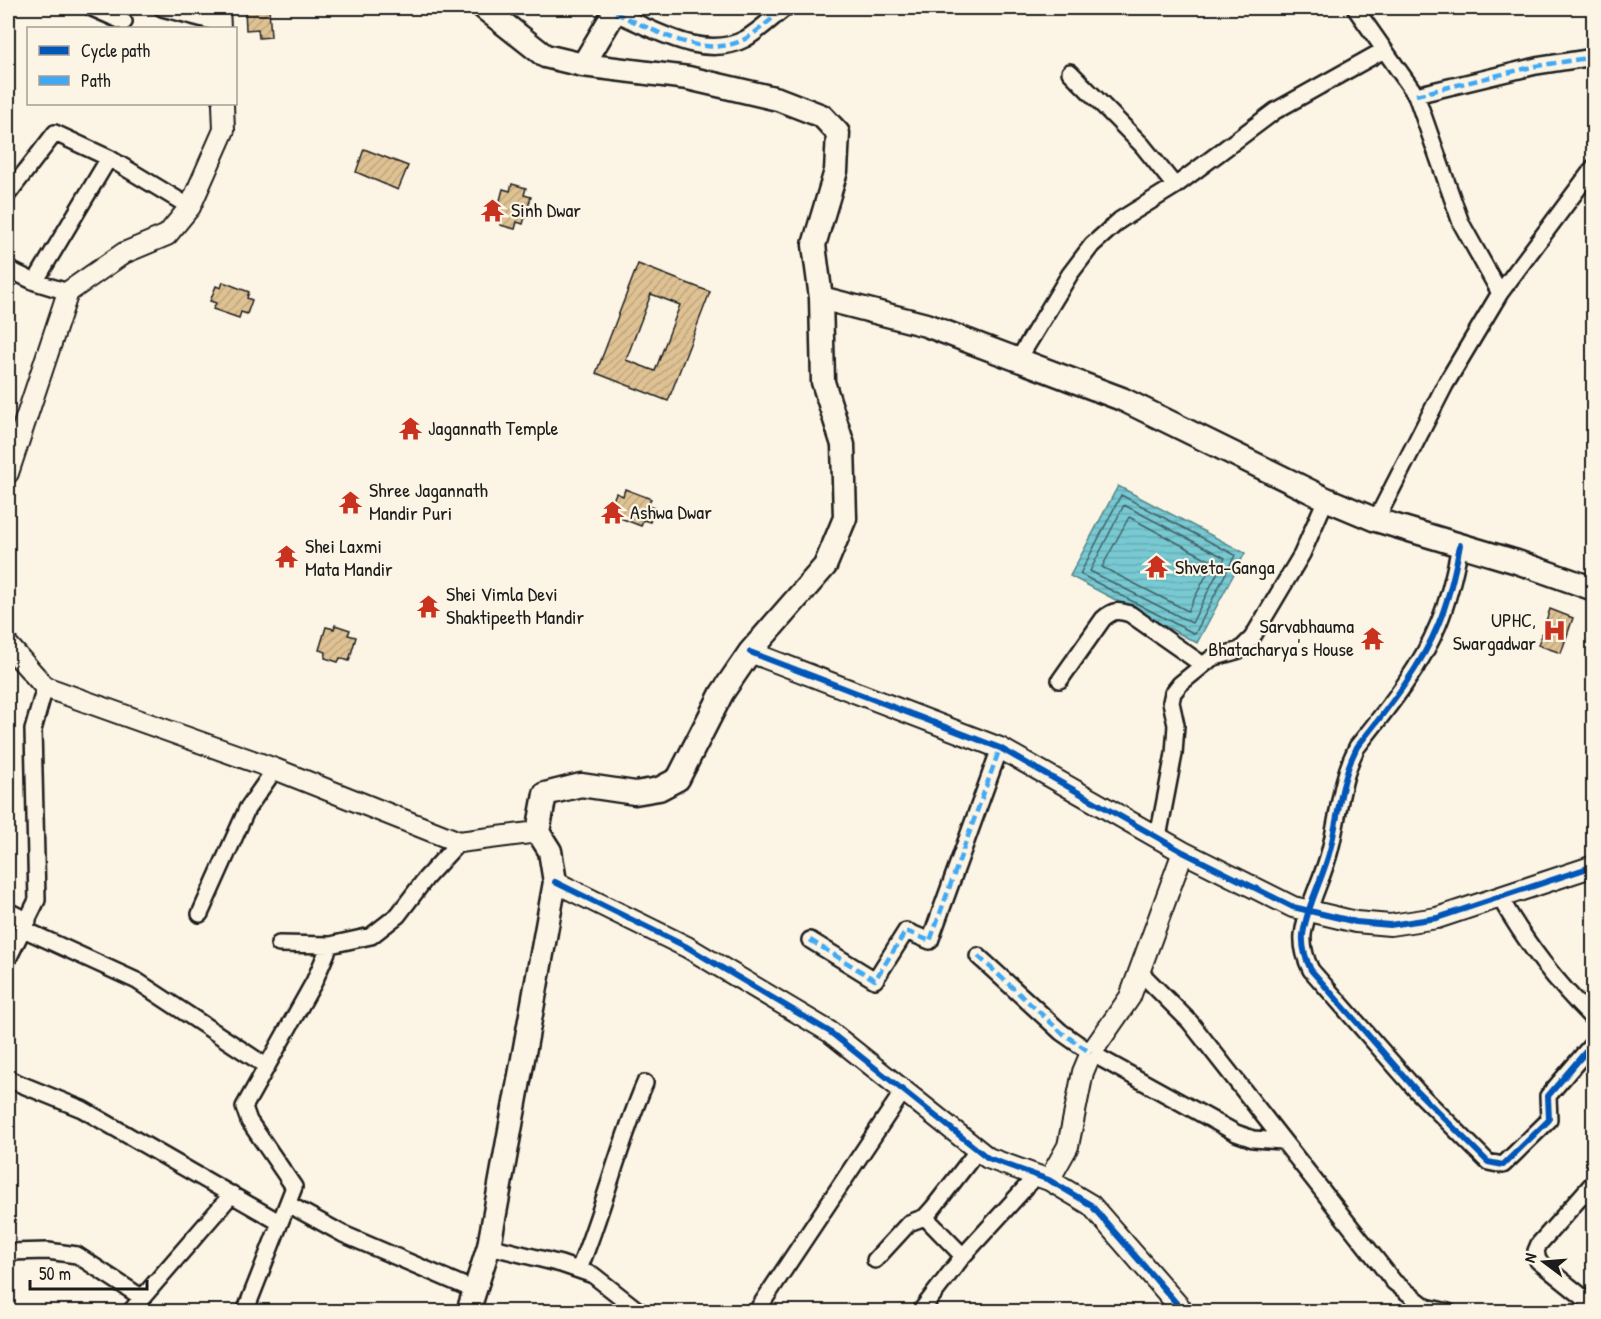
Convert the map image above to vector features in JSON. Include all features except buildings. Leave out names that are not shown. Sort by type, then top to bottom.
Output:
[{"type":"main road","points":[[471,1301],[489,1246],[555,882],[550,851],[538,832],[545,794],[581,785],[635,793],[659,789],[678,779],[722,693],[750,652],[825,566],[845,518],[843,445],[823,382],[821,298],[814,245],[836,171],[838,133],[822,116],[778,99],[688,78],[583,65],[545,56],[484,8]]},
{"type":"main road","points":[[583,65],[616,10]]},
{"type":"main road","points":[[821,298],[926,325],[1122,399],[1326,500],[1376,520],[1461,545],[1593,589]]},
{"type":"street","points":[[92,8],[124,22]]},
{"type":"street","points":[[162,8],[219,20]]},
{"type":"street","points":[[616,10],[683,41],[726,47],[747,38],[785,8]]},
{"type":"street","points":[[1355,8],[1416,95],[1461,223],[1500,293]]},
{"type":"street","points":[[1018,360],[1070,273],[1092,245],[1120,220],[1175,186],[1275,111],[1384,50]]},
{"type":"street","points":[[1416,95],[1536,66],[1593,57]]},
{"type":"street","points":[[1070,72],[1142,146],[1175,186]]},
{"type":"street","points":[[8,473],[68,292],[124,253],[167,235],[190,207],[224,130],[223,105]]},
{"type":"street","points":[[8,194],[55,133],[109,158],[190,207]]},
{"type":"street","points":[[35,282],[109,158]]},
{"type":"street","points":[[1376,520],[1445,385],[1500,293],[1593,167]]},
{"type":"street","points":[[8,269],[35,282],[68,292]]},
{"type":"street","points":[[1158,837],[1174,754],[1176,725],[1171,702],[1180,684],[1203,665],[1212,658],[1240,650],[1252,638],[1302,554],[1326,500]]},
{"type":"street","points":[[1461,545],[1452,587],[1438,626],[1416,667],[1349,761],[1341,786],[1331,849],[1322,880],[1308,911],[1302,948],[1311,970],[1417,1091],[1488,1162],[1496,1166],[1503,1165],[1549,1120],[1548,1096],[1593,1042]]},
{"type":"street","points":[[1060,680],[1112,611],[1119,610],[1130,614],[1203,665]]},
{"type":"street","points":[[8,645],[45,687],[275,769],[459,842],[538,832]]},
{"type":"street","points":[[750,652],[1000,748],[1183,852],[1293,907],[1308,911],[1356,922],[1390,925],[1437,918],[1593,866]]},
{"type":"street","points":[[8,959],[37,900],[33,730],[45,687]]},
{"type":"street","points":[[810,940],[875,980],[906,931],[930,942],[1000,748]]},
{"type":"street","points":[[200,914],[247,809],[275,769]]},
{"type":"street","points":[[279,944],[330,945],[371,936],[398,915],[426,878],[459,842]]},
{"type":"street","points":[[925,1310],[963,1256],[1042,1178],[1068,1146],[1083,1072],[1091,1053],[1130,997],[1183,852]]},
{"type":"street","points":[[555,882],[687,947],[830,1032],[988,1158],[1042,1178],[1091,1205],[1184,1311]]},
{"type":"street","points":[[1500,898],[1523,937],[1557,983],[1593,1020]]},
{"type":"street","points":[[8,911],[26,925],[137,981],[266,1066]]},
{"type":"street","points":[[245,1311],[294,1187],[245,1114],[246,1099],[314,982],[330,945]]},
{"type":"street","points":[[978,956],[1061,1032],[1091,1053],[1236,1133],[1253,1139],[1283,1141]]},
{"type":"street","points":[[1139,971],[1191,1022],[1394,1282],[1426,1307],[1448,1311]]},
{"type":"street","points":[[8,1078],[82,1109],[279,1221]]},
{"type":"street","points":[[579,1269],[600,1218],[631,1116],[645,1083]]},
{"type":"street","points":[[756,1311],[904,1090]]},
{"type":"street","points":[[875,1260],[909,1223],[926,1217],[978,1150]]},
{"type":"street","points":[[1593,1182],[1539,1244],[1536,1251],[1538,1261],[1593,1306]]},
{"type":"street","points":[[130,1311],[232,1194]]},
{"type":"street","points":[[288,1204],[471,1301]]},
{"type":"street","points":[[926,1217],[963,1256]]},
{"type":"street","points":[[489,1246],[579,1269],[606,1283],[640,1311]]},
{"type":"street","points":[[8,1252],[48,1251],[77,1255],[141,1297]]},
{"type":"water","points":[[1118,486],[1245,553],[1197,643],[1070,576]]},
{"type":"marked path","points":[[615,13],[679,40],[696,45],[712,46],[729,45],[745,39],[785,8]]},
{"type":"marked path","points":[[1416,95],[1536,66],[1594,57]]},
{"type":"marked path","points":[[810,940],[875,980],[906,931],[930,941],[1000,748]]},
{"type":"marked path","points":[[978,956],[1061,1032],[1091,1053]]},
{"type":"cycle path","points":[[1460,545],[1442,615],[1431,641],[1412,673],[1357,747],[1351,759],[1343,785],[1327,861],[1305,924],[1304,953],[1311,970],[1417,1091],[1488,1162],[1503,1165],[1549,1120],[1548,1096],[1594,1042]]},
{"type":"cycle path","points":[[750,652],[1000,748],[1183,852],[1293,907],[1356,922],[1390,925],[1437,918],[1594,866]]},
{"type":"cycle path","points":[[555,882],[687,947],[830,1032],[988,1158],[1049,1180],[1091,1205],[1184,1312]]},
{"type":"place","name":"Sinh Dwar","points":[[493,210]]},
{"type":"place","name":"Jagannath Temple","points":[[410,428]]},
{"type":"place","name":"Shree Jagannath Mandir Puri","points":[[351,502]]},
{"type":"place","name":"Ashwa Dwar","points":[[612,512]]},
{"type":"place","name":"Shei Laxmi Mata Mandir","points":[[287,557]]},
{"type":"place","name":"Shveta-Ganga","points":[[1157,567]]},
{"type":"place","name":"Shei Vimla Devi Shaktipeeth Mandir","points":[[428,606]]},
{"type":"place","name":"UPHC, Swargadwar","points":[[1554,631]]},
{"type":"place","name":"Sarvabhauma Bhatacharya's House","points":[[1372,638]]}]
